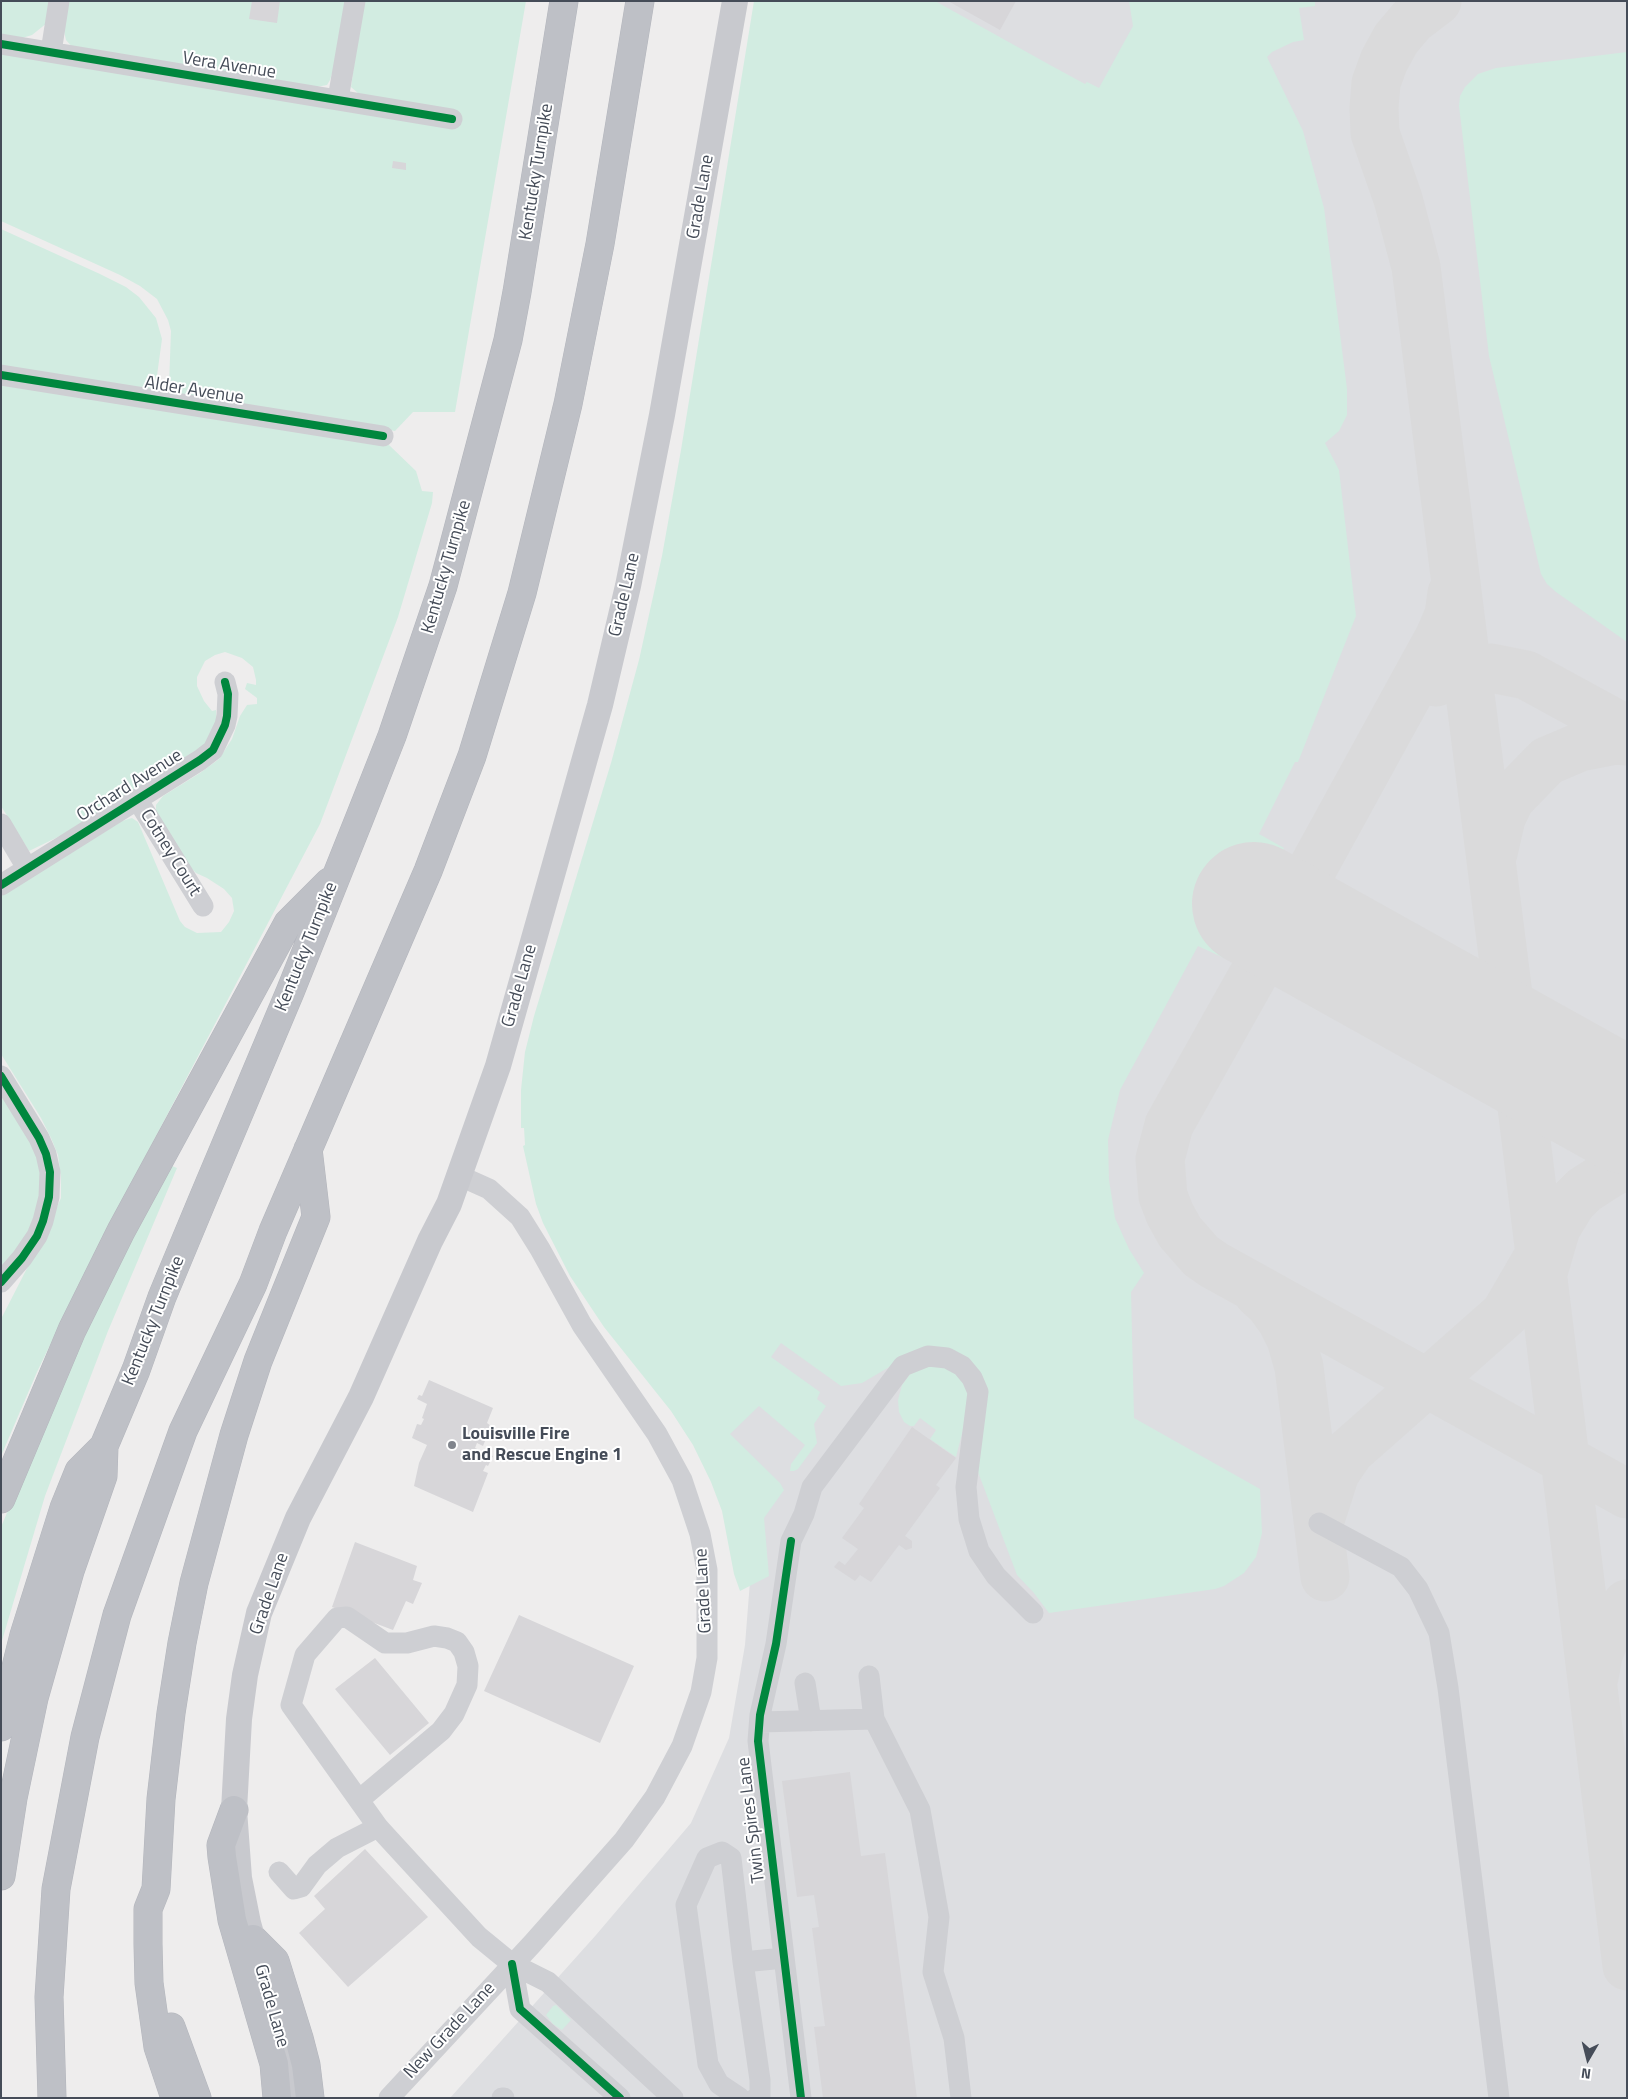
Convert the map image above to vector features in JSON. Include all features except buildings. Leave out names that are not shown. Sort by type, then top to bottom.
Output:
[{"type":"highway","name":"Kentucky Turnpike","points":[[1,1876],[13,1798],[34,1698],[70,1571],[103,1476],[104,1446],[136,1370],[162,1297],[308,948],[392,736],[419,658],[460,526],[508,340],[518,292],[564,1]]},
{"type":"highway","points":[[52,2098],[49,1997],[56,1889],[95,1694],[117,1615],[183,1431],[253,1284],[308,1147],[428,871],[472,756],[522,593],[568,404],[600,244],[640,1]]},
{"type":"highway","points":[[1,1498],[72,1330],[121,1231],[288,924],[336,875]]},
{"type":"highway","points":[[175,2098],[158,2048],[149,1984],[148,1909],[156,1889],[161,1799],[167,1748],[189,1609],[210,1518],[245,1398],[316,1217],[308,1147]]},
{"type":"highway","points":[[1,1727],[24,1635],[64,1508],[79,1470],[104,1446]]},
{"type":"highway","points":[[234,1810],[220,1845],[232,1920],[274,2064],[277,2098]]},
{"type":"highway","points":[[156,1889],[162,1909],[165,1996],[172,2031],[197,2098]]},
{"type":"highway","points":[[253,1939],[275,1962],[303,2051],[310,2098]]},
{"type":"main road","name":"Grade Lane","points":[[290,2086],[239,1878],[234,1810],[239,1719],[259,1613],[298,1518],[361,1397],[430,1241],[449,1204],[506,1038],[592,732],[624,605],[662,415],[735,1]]},
{"type":"street","points":[[51,52],[59,1]]},
{"type":"street","points":[[338,99],[354,1]]},
{"type":"street","name":"Vera Avenue","points":[[1,44],[452,119]]},
{"type":"street","name":"Alder Avenue","points":[[1,375],[383,436]]},
{"type":"street","name":"Orchard Avenue","points":[[1,885],[213,750],[225,725],[227,716],[228,694],[225,682]]},
{"type":"street","name":"Cotney Court","points":[[137,799],[203,906]]},
{"type":"street","points":[[1,824],[27,868]]},
{"type":"street","points":[[1,1076],[39,1138],[46,1154],[50,1172],[49,1197],[40,1228],[22,1258],[1,1282]]},
{"type":"street","name":"Grade Lane","points":[[460,1176],[489,1190],[520,1217],[582,1325],[657,1434],[682,1480],[700,1534],[706,1570],[707,1658],[700,1692],[682,1746],[655,1797],[624,1840],[512,1964]]},
{"type":"street","name":"Twin Spires Lane","points":[[801,2098],[758,1741],[760,1722],[776,1644],[792,1541],[804,1514],[812,1487],[903,1366],[928,1356],[947,1358],[962,1366],[972,1378],[978,1392],[966,1487],[969,1519],[979,1551],[996,1576],[1033,1613]]},
{"type":"street","points":[[1319,1523],[1401,1567],[1418,1589],[1439,1633],[1448,1688],[1499,2098]]},
{"type":"street","points":[[360,1800],[441,1731],[454,1714],[467,1685],[468,1666],[464,1652],[457,1642],[448,1638],[434,1636],[407,1643],[385,1643],[347,1617],[337,1618],[305,1655],[291,1705],[378,1827],[423,1878],[463,1917],[479,1937],[512,1964],[548,1982],[673,2098]]},
{"type":"street","points":[[869,1676],[874,1720],[920,1810],[939,1917],[933,1972],[954,2038],[961,2098]]},
{"type":"street","points":[[805,1683],[810,1721]]},
{"type":"street","points":[[760,1722],[874,1720]]},
{"type":"street","points":[[279,1872],[294,1889],[301,1887],[317,1865],[337,1848],[378,1827]]},
{"type":"street","points":[[740,2098],[720,2084],[708,2064],[686,1905],[706,1858],[722,1852],[731,1858],[742,1962],[760,2080],[760,2096],[756,2098]]},
{"type":"street","points":[[742,1962],[784,1958]]},
{"type":"street","points":[[512,1964],[520,2009],[620,2098]]},
{"type":"street","name":"New Grade Lane","points":[[389,2098],[512,1964]]},
{"type":"shaded area","points":[[764,1],[1627,1],[1627,2098],[450,2098],[596,1935],[691,1823],[729,1738],[745,1645],[752,1556],[599,877],[696,411]]},
{"type":"green space","points":[[1,1],[52,1],[47,23],[32,35],[19,39],[1,37]]},
{"type":"green space","points":[[68,1],[348,1],[339,52],[330,80],[327,85],[316,87],[73,48],[66,40],[64,31]]},
{"type":"green space","points":[[363,1],[526,1],[455,412],[413,412],[395,431],[175,395],[169,385],[171,331],[168,320],[157,299],[140,286],[120,275],[1,221],[1,53],[359,94],[351,87]]},
{"type":"green space","points":[[754,1],[935,1],[1085,84],[1087,82],[1099,88],[1133,26],[1129,1],[1315,1],[1315,6],[1299,8],[1304,40],[1293,42],[1272,52],[1267,57],[1303,131],[1324,208],[1347,389],[1347,415],[1339,431],[1325,443],[1339,470],[1356,616],[1298,762],[1295,762],[1259,834],[1284,848],[1224,958],[1198,946],[1120,1090],[1108,1140],[1109,1180],[1115,1218],[1129,1249],[1144,1273],[1131,1292],[1134,1418],[1260,1489],[1262,1533],[1256,1557],[1244,1573],[1224,1586],[1215,1589],[1049,1613],[1017,1575],[978,1472],[980,1379],[908,1356],[862,1383],[841,1386],[781,1343],[771,1357],[820,1392],[817,1399],[826,1406],[814,1424],[817,1443],[798,1469],[794,1471],[790,1471],[791,1464],[805,1445],[759,1406],[730,1434],[780,1483],[784,1490],[764,1518],[769,1576],[740,1591],[734,1574],[722,1511],[711,1482],[693,1445],[671,1411],[604,1327],[570,1276],[543,1223],[536,1204],[523,1146],[525,1145],[524,1128],[521,1128],[521,1090],[525,1052],[534,1016],[611,763],[639,660],[662,556]]},
{"type":"green space","points":[[1627,52],[1627,642],[1556,592],[1547,584],[1541,574],[1489,356],[1459,106],[1460,96],[1465,87],[1478,74],[1496,68]]},
{"type":"green space","points":[[1,229],[100,274],[126,287],[139,297],[156,318],[162,339],[155,390],[1,368]]},
{"type":"green space","points":[[1,382],[389,445],[416,471],[422,491],[433,492],[432,503],[398,617],[320,824],[92,1258],[37,1372],[1,1456],[1,1319],[61,1198],[61,1177],[58,1155],[51,1138],[41,1118],[1,1054],[1,896],[122,821],[132,818],[138,822],[180,921],[185,927],[197,933],[221,932],[229,922],[234,911],[232,898],[224,889],[196,873],[190,867],[156,811],[156,805],[163,796],[219,759],[232,739],[240,716],[247,705],[257,704],[257,698],[245,689],[247,683],[256,685],[256,680],[253,667],[242,658],[225,652],[205,661],[197,677],[197,686],[204,701],[212,711],[216,710],[217,720],[206,744],[62,835],[29,851],[1,806]]},
{"type":"green space","points":[[1,1092],[39,1157],[43,1176],[35,1224],[1,1274]]},
{"type":"green space","points":[[167,1164],[177,1168],[108,1331],[45,1496],[1,1644],[1,1527],[79,1342]]},
{"type":"green space","points":[[928,1364],[953,1369],[969,1388],[966,1418],[956,1457],[930,1439],[936,1430],[920,1418],[914,1426],[910,1426],[904,1422],[899,1412],[898,1400],[902,1385],[912,1371]]},
{"type":"green space","points":[[556,2005],[571,2020],[562,2030],[553,2024],[546,2015]]},
{"type":"taxiway","points":[[1437,1],[1412,20],[1396,39],[1384,61],[1376,83],[1375,133],[1398,199],[1416,267],[1515,1050],[1627,1966]]},
{"type":"taxiway","points":[[1452,593],[1449,615],[1440,636],[1169,1125],[1160,1159],[1163,1196],[1180,1232],[1201,1256],[1214,1265],[1627,1494]]},
{"type":"taxiway","points":[[1436,682],[1466,671],[1491,668],[1526,675],[1627,730]]},
{"type":"taxiway","points":[[1493,853],[1501,818],[1510,799],[1547,761],[1580,747],[1616,740],[1627,741]]},
{"type":"taxiway","points":[[1544,1269],[1556,1228],[1572,1202],[1584,1190],[1612,1172],[1627,1166]]},
{"type":"taxiway","points":[[1319,1523],[1335,1473],[1350,1451],[1505,1314],[1544,1247]]},
{"type":"taxiway","points":[[1258,1293],[1269,1303],[1282,1321],[1291,1339],[1299,1367],[1325,1577]]},
{"type":"taxiway","points":[[1594,1677],[1598,1655],[1604,1640],[1611,1626],[1627,1604]]},
{"type":"runway","points":[[1254,904],[1627,1112]]},
{"type":"cycle path","points":[[1,44],[452,119]]},
{"type":"cycle path","points":[[1,375],[383,436]]},
{"type":"cycle path","points":[[1,885],[213,750],[225,725],[227,716],[228,694],[225,682]]},
{"type":"cycle path","points":[[1,1076],[39,1138],[46,1154],[50,1172],[49,1197],[37,1236],[22,1258],[1,1282]]},
{"type":"cycle path","points":[[791,1541],[776,1644],[760,1715],[758,1741],[801,2098]]},
{"type":"cycle path","points":[[512,1964],[520,2009],[620,2098]]},
{"type":"place","name":"Louisville Fire and Rescue Engine 1","points":[[452,1445]]}]
